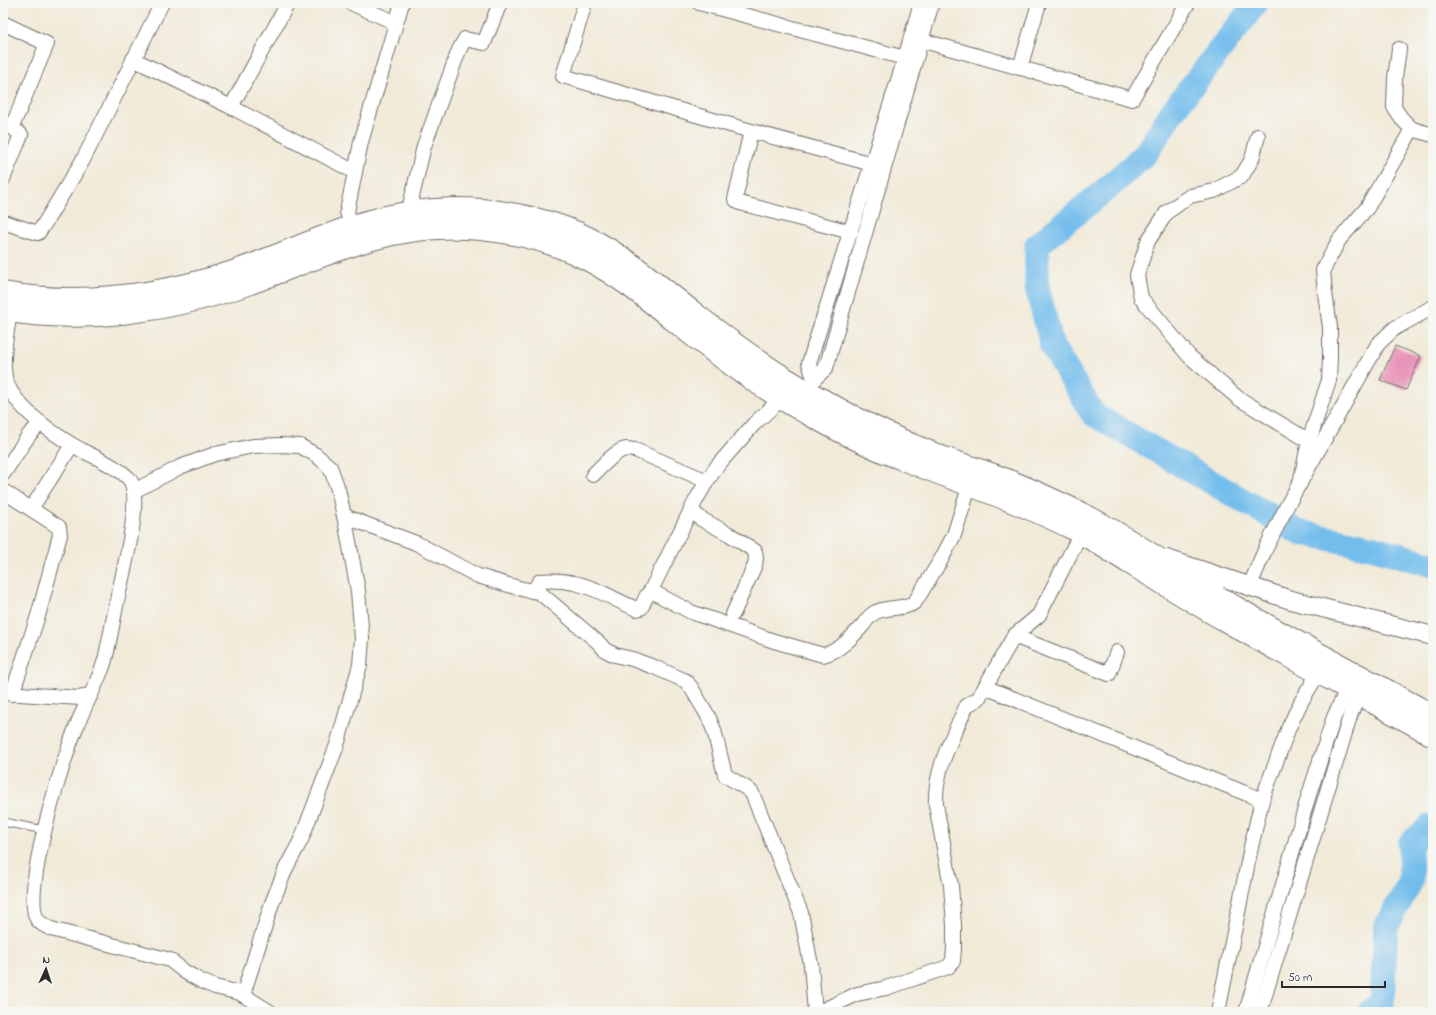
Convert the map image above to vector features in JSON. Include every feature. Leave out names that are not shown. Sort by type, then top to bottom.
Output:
[{"type":"highway","points":[[354,235],[366,222],[448,208],[483,210],[514,215],[549,223],[586,237],[607,248],[654,281],[740,349],[809,395],[878,430],[941,457],[991,474],[1092,520],[1135,556],[1263,643],[1319,672],[1358,684],[1433,716]]},
{"type":"highway","points":[[7,303],[54,298],[96,298],[132,295],[175,287],[229,273],[354,235],[435,228],[464,228],[496,231],[527,237],[584,257],[610,272],[639,292],[694,336],[782,398],[809,395]]},
{"type":"highway","points":[[809,395],[846,434],[897,458],[970,484],[1020,504],[1081,533],[1135,556],[1271,628],[1358,684],[1433,735]]},
{"type":"street","points":[[3,222],[38,233],[83,160],[162,3]]},
{"type":"street","points":[[231,107],[288,3]]},
{"type":"street","points":[[351,3],[396,23]]},
{"type":"street","points":[[354,235],[347,212],[361,142],[402,3]]},
{"type":"street","points":[[408,214],[424,146],[459,50],[465,38],[484,43],[500,3]]},
{"type":"street","points":[[585,3],[563,76],[751,131],[872,164]]},
{"type":"street","points":[[699,3],[905,58]]},
{"type":"street","points":[[809,395],[826,368],[916,39],[920,3]]},
{"type":"street","points":[[809,395],[810,363],[905,58],[916,39],[932,3]]},
{"type":"street","points":[[1020,68],[1039,3]]},
{"type":"street","points":[[916,39],[1132,99],[1182,4]]},
{"type":"street","points":[[3,23],[47,44],[12,127],[21,135],[3,179]]},
{"type":"street","points":[[1399,48],[1395,78],[1394,107],[1401,118],[1412,129],[1433,135]]},
{"type":"street","points":[[133,59],[231,107],[355,172]]},
{"type":"street","points":[[1300,484],[1309,442],[1329,380],[1330,328],[1323,270],[1339,240],[1368,208],[1412,129]]},
{"type":"street","points":[[751,131],[735,199],[740,203],[851,232]]},
{"type":"street","points":[[1258,136],[1252,159],[1242,176],[1214,191],[1190,196],[1167,212],[1148,241],[1137,275],[1141,298],[1189,356],[1238,398],[1309,442]]},
{"type":"street","points":[[7,303],[4,363],[6,381],[13,393],[22,406],[41,423],[72,445],[122,473],[130,480],[134,491],[135,501],[132,525],[104,664],[77,725],[57,781],[45,830],[34,887],[35,912],[37,919],[51,929],[170,960],[185,972],[201,981],[215,987],[240,993],[270,1012]]},
{"type":"street","points":[[1250,585],[1265,550],[1288,504],[1378,344],[1395,328],[1433,307]]},
{"type":"street","points":[[533,591],[540,581],[555,580],[587,586],[637,609],[641,608],[707,481],[718,465],[754,424],[782,398]]},
{"type":"street","points":[[3,474],[28,435],[41,423]]},
{"type":"street","points":[[31,509],[72,445]]},
{"type":"street","points":[[134,491],[180,467],[215,454],[253,446],[300,446],[316,455],[330,467],[338,489],[344,516],[358,591],[362,638],[360,665],[337,745],[302,840],[286,868],[272,903],[243,995]]},
{"type":"street","points":[[593,475],[617,453],[625,449],[635,450],[707,481]]},
{"type":"street","points":[[650,592],[655,593],[691,612],[774,641],[823,655],[829,654],[846,642],[876,612],[881,609],[909,607],[915,602],[954,535],[970,484]]},
{"type":"street","points":[[3,491],[59,527],[60,536],[38,616],[8,694],[80,698],[91,694]]},
{"type":"street","points":[[691,510],[701,519],[729,534],[755,551],[755,565],[733,614]]},
{"type":"street","points":[[344,516],[416,543],[478,576],[539,592],[599,643],[605,650],[615,655],[632,659],[672,674],[686,681],[708,716],[714,730],[725,775],[752,793],[801,913],[811,965],[815,1012]]},
{"type":"street","points":[[819,1012],[857,994],[886,988],[948,967],[952,961],[954,948],[954,925],[951,886],[935,793],[940,768],[967,705],[978,699],[1014,636],[1039,615],[1081,533]]},
{"type":"street","points":[[1135,556],[1250,585],[1291,600],[1433,636]]},
{"type":"street","points":[[1014,636],[1109,674],[1117,652]]},
{"type":"street","points":[[1218,1012],[1262,800],[1301,702],[1319,672]]},
{"type":"street","points":[[1246,1012],[1308,798],[1334,717],[1358,684]]},
{"type":"street","points":[[1260,1012],[1351,713],[1358,684]]},
{"type":"street","points":[[985,687],[1262,800]]},
{"type":"lane","points":[[3,822],[45,830]]},
{"type":"building","points":[[1395,346],[1421,356],[1406,390],[1380,380]]},
{"type":"waterway","points":[[1256,3],[1172,112],[1146,153],[1109,187],[1037,245],[1037,287],[1052,346],[1093,414],[1298,532],[1375,548],[1433,565]]},
{"type":"waterway","points":[[1370,1012],[1382,1004],[1386,927],[1411,881],[1410,844],[1429,827],[1433,828]]}]
